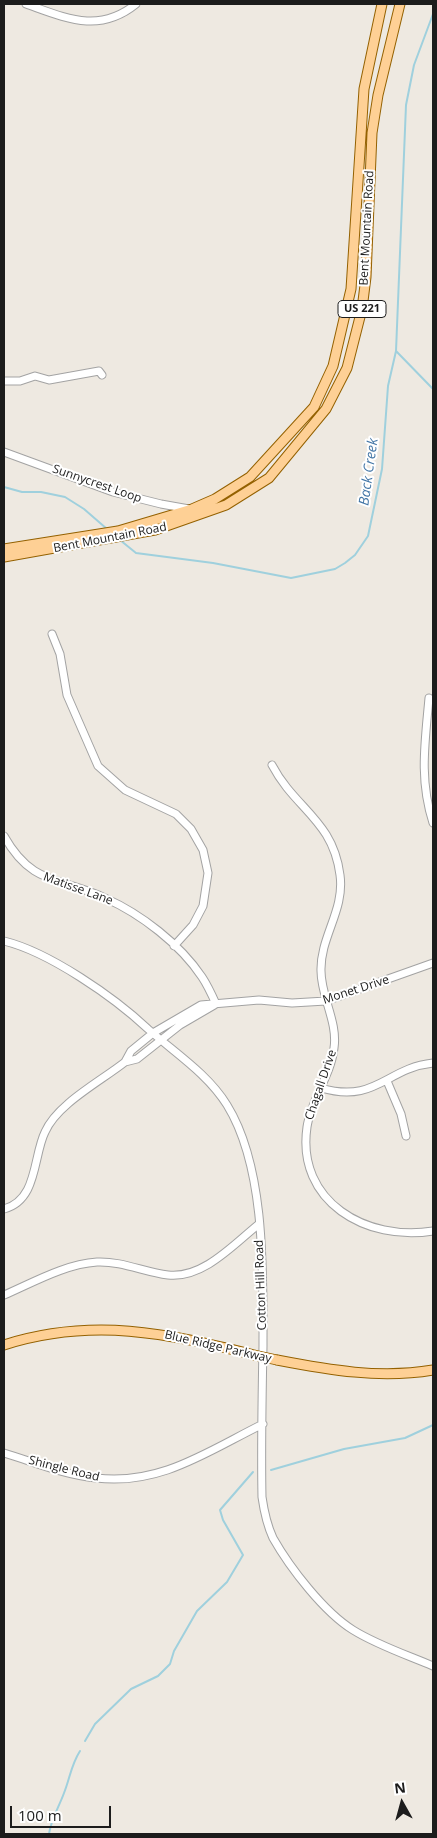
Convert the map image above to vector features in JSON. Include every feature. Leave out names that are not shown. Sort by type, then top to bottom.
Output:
[{"type":"main road","name":"Bent Mountain Road","points":[[4,549],[118,531],[192,509],[215,499],[250,477],[314,407],[329,378],[351,289],[364,89],[382,4]]},
{"type":"main road","name":"Bent Mountain Road","points":[[4,557],[123,538],[169,527],[226,505],[269,478],[326,409],[347,368],[362,309],[366,277],[371,157],[378,95],[400,4]]},
{"type":"main road","name":"Blue Ridge Parkway","points":[[4,1345],[58,1332],[114,1329],[172,1335],[277,1360],[367,1374],[396,1374],[433,1370]]},
{"type":"street","points":[[26,4],[66,18],[91,22],[117,16],[136,4]]},
{"type":"street","points":[[4,380],[20,381],[35,376],[49,380],[98,371],[102,375]]},
{"type":"street","name":"Sunnycrest Loop","points":[[4,452],[113,492],[161,504],[192,509]]},
{"type":"street","points":[[52,634],[60,654],[67,695],[98,766],[125,790],[155,802],[176,814],[192,829],[203,850],[208,873],[206,896],[198,916],[174,946]]},
{"type":"street","points":[[429,698],[423,775],[427,804],[433,823]]},
{"type":"street","name":"Chagall Drive","points":[[272,765],[285,787],[323,827],[339,864],[340,898],[321,960],[326,1001],[333,1026],[334,1048],[321,1088],[310,1112],[306,1138],[310,1165],[327,1198],[348,1217],[376,1230],[406,1233],[433,1231]]},
{"type":"street","name":"Matisse Lane","points":[[4,836],[18,858],[38,875],[55,882],[89,891],[120,905],[174,946],[201,975],[216,1004]]},
{"type":"street","name":"Cotton Hill Road","points":[[4,941],[36,954],[95,987],[125,1008],[210,1083],[232,1113],[247,1156],[259,1224],[263,1294],[264,1510],[273,1537],[331,1612],[347,1626],[433,1666]]},
{"type":"street","name":"Monet Drive","points":[[4,1209],[9,1208],[20,1198],[33,1178],[40,1143],[46,1129],[58,1113],[125,1062],[131,1052],[152,1033],[189,1010],[209,1003],[251,1000],[292,1003],[326,1001],[433,963]]},
{"type":"street","name":"Monet Drive","points":[[125,1062],[137,1059],[180,1025],[216,1004]]},
{"type":"street","points":[[321,1088],[336,1092],[357,1093],[411,1069],[433,1063]]},
{"type":"street","points":[[387,1081],[401,1114],[406,1136]]},
{"type":"street","points":[[4,1295],[67,1269],[95,1262],[112,1262],[168,1275],[187,1273],[223,1254],[259,1224]]},
{"type":"street","name":"Shingle Road","points":[[4,1453],[82,1476],[110,1480],[143,1477],[177,1468],[193,1461],[263,1424]]},
{"type":"waterway","name":"Back Creek","points":[[120,540],[136,553],[213,563],[291,578],[335,569],[355,555],[368,536],[382,469],[388,386],[396,351],[406,105],[414,65],[433,14]]},
{"type":"waterway","points":[[396,351],[433,389]]},
{"type":"waterway","name":"Back Creek","points":[[4,487],[22,492],[41,492],[65,497],[84,509],[107,529]]},
{"type":"waterway","points":[[271,1470],[344,1449],[405,1438],[433,1425]]},
{"type":"waterway","points":[[85,1741],[95,1724],[131,1689],[158,1676],[170,1664],[174,1651],[197,1611],[227,1582],[243,1555],[223,1520],[220,1510],[253,1472]]},
{"type":"waterway","points":[[49,1834],[51,1823],[80,1751]]}]
